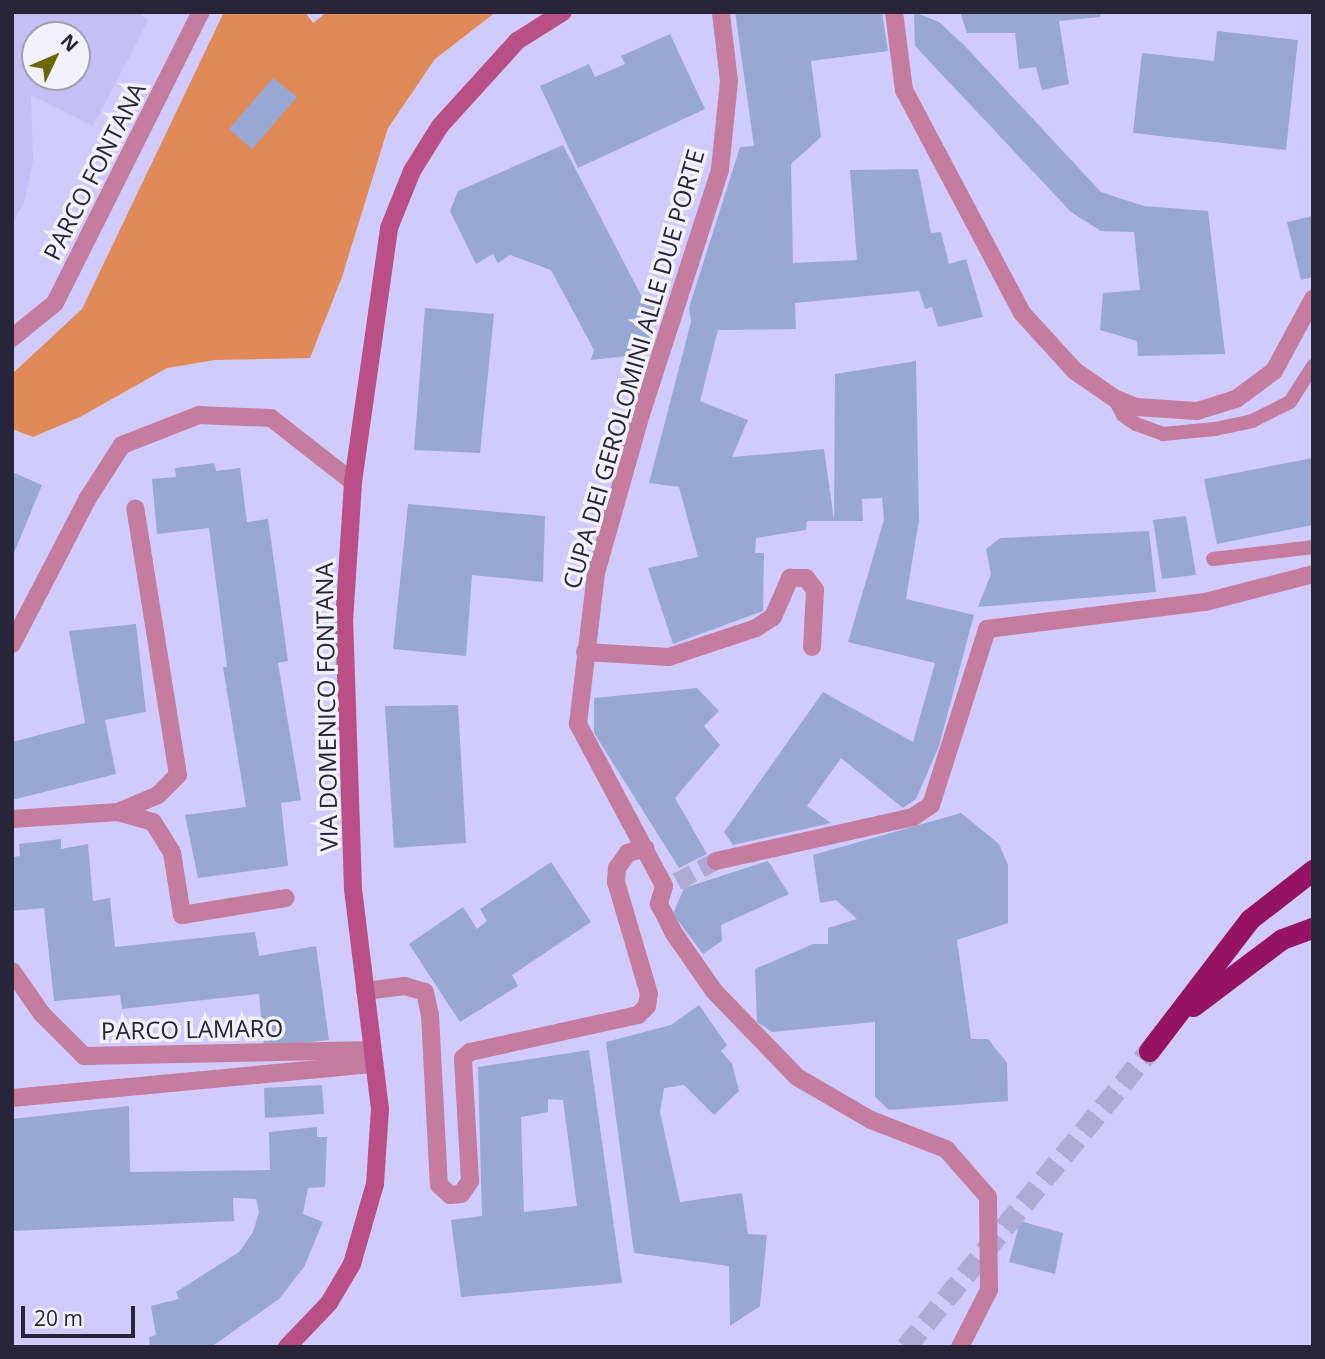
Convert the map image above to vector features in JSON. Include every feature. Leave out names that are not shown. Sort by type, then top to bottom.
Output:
[{"type":"highway","points":[[1149,1051],[1250,919],[1313,870]]},
{"type":"highway","points":[[1174,1020],[1282,939],[1313,928]]},
{"type":"main road","name":"VIA DOMENICO FONTANA","points":[[287,1347],[329,1303],[352,1264],[375,1184],[380,1109],[353,888],[344,622],[353,482],[389,228],[412,171],[440,126],[480,77],[516,41],[564,12]]},
{"type":"street","name":"PARCO FONTANA","points":[[12,338],[55,303],[201,12]]},
{"type":"street","points":[[894,12],[904,90],[1022,313],[1075,371],[1114,398],[1136,407],[1197,411],[1236,399],[1274,372],[1313,299]]},
{"type":"street","name":"CUPA DEI GEROLOMINI ALLE DUE PORTE","points":[[722,13],[729,81],[720,170],[641,414],[596,573],[579,724],[645,848],[670,884],[659,904],[673,932],[714,991],[797,1077],[871,1120],[946,1149],[988,1197],[989,1290],[960,1347]]},
{"type":"street","points":[[12,644],[88,498],[122,445],[199,415],[271,418],[353,482]]},
{"type":"street","points":[[12,819],[118,812],[158,795],[178,775],[135,508]]},
{"type":"street","points":[[716,860],[914,817],[932,805],[987,629],[1205,602],[1313,575]]},
{"type":"street","points":[[585,652],[669,657],[756,628],[773,617],[790,578],[806,578],[816,590],[812,648]]},
{"type":"street","points":[[118,812],[153,822],[166,842],[172,853],[182,915],[286,898]]},
{"type":"street","points":[[365,991],[405,986],[425,992],[430,1015],[439,1185],[446,1193],[461,1194],[470,1181],[463,1058],[470,1052],[638,1015],[647,1006],[649,994],[616,882],[617,868],[628,853],[645,848]]},
{"type":"street","name":"PARCO LAMARO","points":[[12,971],[42,1014],[84,1056],[373,1057]]},
{"type":"street","points":[[12,1098],[373,1057]]},
{"type":"lane","points":[[1114,398],[1123,415],[1136,424],[1163,434],[1215,429],[1252,421],[1290,402],[1313,366]]},
{"type":"lane","points":[[1213,559],[1313,547]]},
{"type":"shaded area","points":[[12,12],[139,12],[148,21],[93,126],[31,95],[33,160],[24,203],[12,223]]},
{"type":"shaded area","points":[[224,12],[305,12],[313,23],[327,12],[496,12],[435,59],[388,128],[342,277],[310,358],[215,360],[167,368],[80,417],[33,437],[12,429],[12,374],[82,309]]},
{"type":"building","points":[[735,12],[882,12],[888,51],[811,61],[821,137],[791,164],[793,263],[857,260],[850,170],[918,169],[931,233],[941,232],[949,264],[966,259],[983,317],[938,327],[932,307],[925,309],[919,291],[795,303],[796,329],[718,330],[700,401],[748,420],[732,457],[824,449],[834,520],[835,374],[916,361],[919,520],[906,599],[974,615],[939,746],[916,799],[903,808],[841,758],[807,806],[831,823],[733,845],[724,832],[823,692],[913,742],[935,663],[848,642],[884,520],[882,498],[862,499],[863,521],[807,521],[806,530],[756,538],[755,553],[764,553],[763,611],[673,644],[648,568],[698,557],[679,487],[649,483],[691,322],[689,308],[740,147],[754,146]]},
{"type":"building","points":[[914,12],[939,22],[964,45],[1101,192],[1144,206],[1208,211],[1225,354],[1138,356],[1137,341],[1100,330],[1103,293],[1140,290],[1134,232],[1101,231],[1071,212],[915,46]]},
{"type":"building","points":[[960,12],[1101,12],[1100,17],[1059,21],[1069,84],[1042,90],[1036,67],[1019,69],[1015,33],[967,33]]},
{"type":"building","points":[[1217,31],[1298,40],[1286,150],[1133,133],[1142,53],[1214,61]]},
{"type":"building","points":[[670,34],[705,109],[578,168],[540,86],[589,64],[595,77],[625,64],[621,56]]},
{"type":"building","points":[[273,78],[297,97],[252,149],[229,129]]},
{"type":"building","points":[[563,145],[646,305],[659,306],[642,361],[628,356],[591,360],[594,350],[551,270],[510,255],[498,263],[493,254],[476,264],[450,211],[458,191]]},
{"type":"building","points":[[1313,216],[1313,277],[1301,280],[1287,222]]},
{"type":"building","points":[[425,308],[494,314],[480,453],[414,450]]},
{"type":"building","points":[[1313,458],[1313,525],[1217,544],[1204,479]]},
{"type":"building","points":[[214,463],[216,471],[240,468],[247,522],[268,519],[288,661],[278,663],[301,800],[281,803],[288,866],[198,878],[185,815],[246,807],[223,667],[227,667],[209,528],[157,534],[152,479],[176,477],[175,468]]},
{"type":"building","points":[[12,472],[42,485],[12,558]]},
{"type":"building","points":[[408,504],[545,516],[543,582],[472,575],[466,656],[393,649]]},
{"type":"building","points":[[1186,516],[1196,575],[1162,579],[1153,520]]},
{"type":"building","points":[[1149,531],[1156,592],[978,607],[991,574],[986,549],[1000,538]]},
{"type":"building","points":[[136,624],[146,712],[105,720],[116,774],[12,800],[12,742],[85,723],[69,631]]},
{"type":"building","points":[[697,688],[719,711],[704,726],[720,745],[675,798],[707,854],[679,868],[594,733],[594,698]]},
{"type":"building","points":[[458,705],[466,843],[394,848],[385,706]]},
{"type":"building","points":[[961,813],[999,844],[1008,865],[1008,923],[957,940],[971,1039],[988,1039],[1007,1063],[1008,1101],[889,1110],[875,1097],[875,1022],[772,1032],[757,1022],[755,969],[813,944],[828,944],[828,928],[857,919],[836,900],[820,903],[813,855]]},
{"type":"building","points":[[61,839],[61,849],[88,844],[93,901],[110,898],[115,947],[255,932],[259,956],[316,946],[329,1040],[264,1047],[259,994],[122,1009],[120,995],[54,1001],[44,908],[12,911],[12,857],[20,856],[19,844]]},
{"type":"building","points":[[768,861],[789,894],[721,925],[722,941],[703,954],[673,914],[684,888]]},
{"type":"building","points":[[551,862],[591,922],[512,975],[518,986],[460,1022],[409,944],[463,907],[477,929],[487,921],[480,909]]},
{"type":"building","points":[[699,1005],[727,1045],[721,1051],[732,1064],[739,1091],[714,1115],[684,1085],[664,1088],[660,1112],[680,1202],[742,1193],[748,1234],[767,1235],[760,1306],[730,1326],[729,1266],[634,1253],[606,1042],[671,1025]]},
{"type":"building","points":[[589,1050],[622,1283],[461,1297],[451,1220],[482,1216],[478,1067]],"holes":[[[548,1099],[563,1100],[577,1206],[524,1212],[521,1117],[548,1112]]]},
{"type":"building","points":[[322,1085],[324,1114],[265,1118],[264,1088]]},
{"type":"building","points":[[129,1106],[130,1172],[270,1170],[269,1132],[317,1127],[317,1137],[327,1137],[325,1187],[308,1188],[303,1214],[323,1222],[304,1267],[279,1299],[211,1347],[150,1347],[149,1337],[156,1335],[151,1306],[179,1299],[176,1292],[239,1252],[253,1232],[259,1212],[256,1199],[233,1198],[234,1221],[12,1231],[12,1119]]},
{"type":"building","points":[[1020,1221],[1063,1233],[1055,1274],[1009,1262]]},
{"type":"tunnel","points":[[677,882],[716,861]]},
{"type":"tunnel","points":[[906,1347],[1149,1051]]}]
